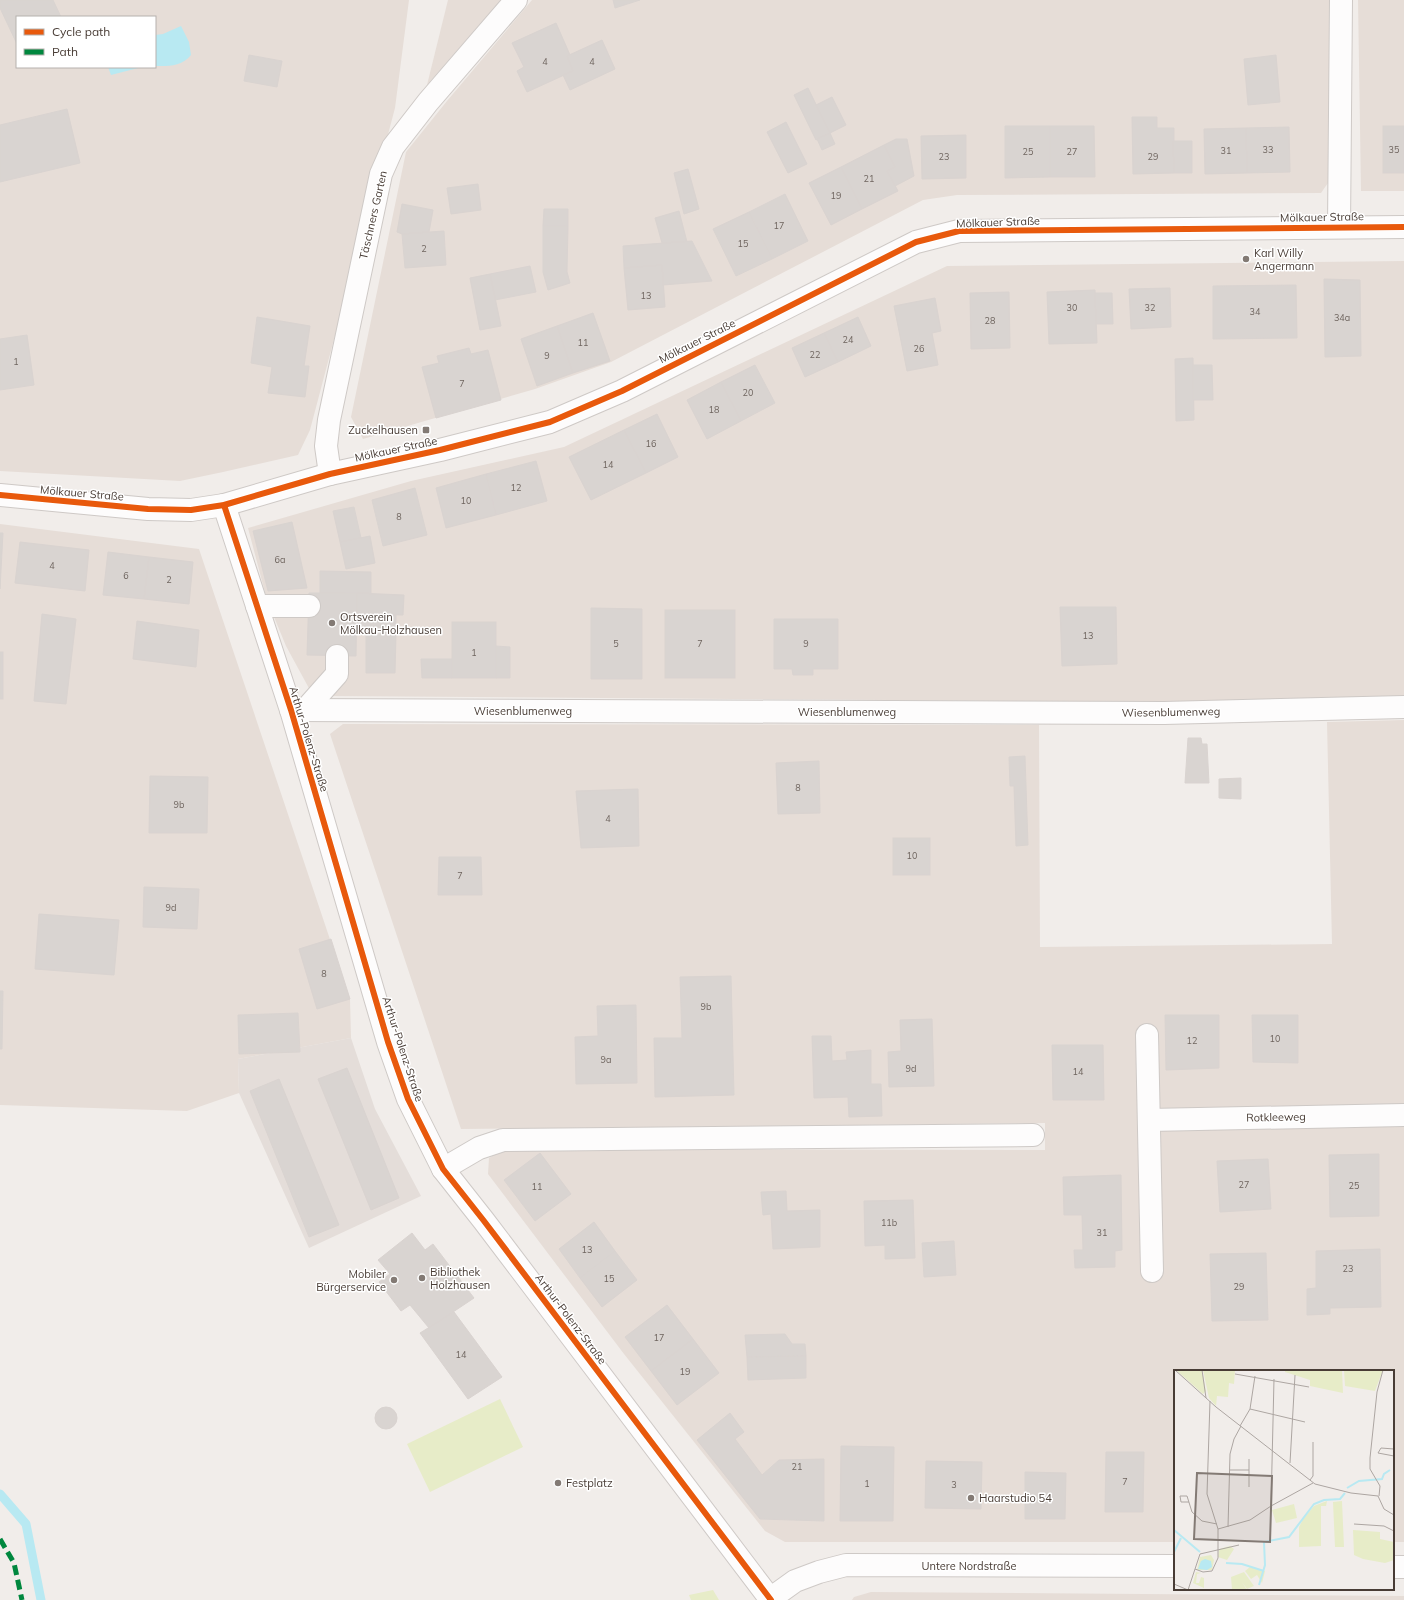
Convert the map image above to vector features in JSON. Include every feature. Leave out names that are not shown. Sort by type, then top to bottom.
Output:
[{"type":"street","name":"Täschners Garten","points":[[330,474],[326,446],[329,420],[381,174],[393,147],[434,96],[516,0]]},
{"type":"street","points":[[1340,227],[1341,0]]},
{"type":"street","name":"Mölkauer Straße","points":[[0,495],[148,509],[191,510],[224,505],[330,474],[440,450],[550,422],[622,391],[916,242],[960,231],[1404,226]]},
{"type":"street","name":"Arthur-Polenz-Straße","points":[[224,505],[256,606],[298,710],[388,1042],[408,1099],[443,1169],[771,1599]]},
{"type":"street","points":[[256,606],[309,606]]},
{"type":"street","points":[[298,710],[337,674],[337,656]]},
{"type":"street","name":"Wiesenblumenweg","points":[[298,710],[1164,713],[1404,707]]},
{"type":"street","points":[[1147,1035],[1152,1271]]},
{"type":"street","name":"Rotkleeweg","points":[[1149,1120],[1404,1114]]},
{"type":"street","points":[[443,1169],[478,1148],[503,1140],[1033,1135]]},
{"type":"street","name":"Untere Nordstraße","points":[[771,1599],[795,1581],[819,1572],[846,1565],[1174,1566]]},
{"type":"street","points":[[1394,1567],[1404,1568]]},
{"type":"shaded area","points":[[0,0],[409,0],[395,108],[310,430],[298,455],[180,481],[0,471]]},
{"type":"shaded area","points":[[448,0],[501,0],[427,85]]},
{"type":"shaded area","points":[[532,0],[1329,0],[1330,180],[1321,193],[957,195],[923,200],[611,362],[535,389],[363,439],[351,417],[406,152]]},
{"type":"shaded area","points":[[1358,0],[1404,0],[1404,191],[1361,191]]},
{"type":"shaded area","points":[[1404,261],[1404,698],[1160,702],[333,696],[311,692],[286,646],[267,600],[248,528],[411,481],[564,447],[947,266]]},
{"type":"shaded area","points":[[0,524],[199,549],[350,999],[351,1038],[238,1059],[239,1093],[187,1111],[0,1105]]},
{"type":"shaded area","points":[[1404,720],[1404,1542],[1394,1542],[1394,1370],[1174,1370],[1174,1542],[785,1542],[765,1531],[624,1354],[488,1174],[489,1158],[504,1149],[1045,1150],[1045,1123],[461,1129],[330,734],[343,724],[1039,725],[1040,947],[1332,944],[1327,722]]},
{"type":"shaded area","points":[[351,1038],[375,1109],[421,1196],[309,1248],[239,1093],[238,1059]]},
{"type":"shaded area","points":[[871,1592],[1404,1596],[1404,1600],[852,1600],[854,1597]]},
{"type":"green space","points":[[500,1399],[523,1447],[430,1492],[407,1444]]},
{"type":"green space","points":[[713,1590],[719,1600],[691,1600],[689,1595]]},
{"type":"water","points":[[181,26],[189,42],[191,55],[179,64],[170,66],[156,66],[156,35],[163,34]]},
{"type":"water","points":[[108,68],[138,68],[111,75]]},
{"type":"building","points":[[0,0],[53,0],[61,16],[16,16],[16,42],[0,8]]},
{"type":"building","points":[[613,0],[640,0],[615,8]]},
{"type":"building","points":[[556,23],[570,55],[567,56],[573,71],[527,92],[517,71],[524,67],[512,43]]},
{"type":"building","points":[[602,40],[615,69],[570,90],[563,75],[573,71],[567,56]]},
{"type":"building","points":[[249,55],[282,61],[277,87],[244,81]]},
{"type":"building","points":[[1276,55],[1280,102],[1248,105],[1244,59]]},
{"type":"building","points":[[808,88],[830,133],[816,140],[794,95]]},
{"type":"building","points":[[832,97],[846,125],[830,133],[816,105]]},
{"type":"building","points":[[67,109],[80,163],[0,182],[0,125]]},
{"type":"building","points":[[1132,117],[1157,117],[1157,128],[1174,128],[1174,173],[1133,174]]},
{"type":"building","points":[[786,122],[807,164],[788,173],[767,132]]},
{"type":"building","points":[[1005,126],[1050,126],[1050,177],[1005,178]]},
{"type":"building","points":[[1050,126],[1094,126],[1095,177],[1050,177]]},
{"type":"building","points":[[1383,126],[1404,126],[1404,173],[1383,173]]},
{"type":"building","points":[[1289,127],[1290,172],[1247,173],[1246,128]]},
{"type":"building","points":[[1246,128],[1247,173],[1205,174],[1204,129]]},
{"type":"building","points":[[830,133],[835,144],[822,150],[817,139]]},
{"type":"building","points":[[966,135],[966,178],[922,179],[921,136]]},
{"type":"building","points":[[896,139],[907,139],[914,176],[895,186],[887,171],[895,167],[884,145]]},
{"type":"building","points":[[1173,141],[1192,141],[1192,173],[1174,173]]},
{"type":"building","points":[[884,145],[895,167],[887,171],[898,191],[862,209],[841,167]]},
{"type":"building","points":[[841,167],[862,209],[831,225],[809,183]]},
{"type":"building","points":[[688,169],[699,209],[684,214],[674,173]]},
{"type":"building","points":[[478,184],[481,210],[451,214],[447,188]]},
{"type":"building","points":[[785,194],[808,241],[772,259],[749,212]]},
{"type":"building","points":[[402,204],[433,210],[429,232],[402,234],[397,232]]},
{"type":"building","points":[[544,209],[568,209],[568,226],[543,226]]},
{"type":"building","points":[[679,211],[687,242],[662,243],[655,218]]},
{"type":"building","points":[[749,212],[772,259],[736,276],[713,229]]},
{"type":"building","points":[[543,226],[568,226],[567,272],[570,283],[548,290],[543,272]]},
{"type":"building","points":[[444,231],[446,265],[405,268],[402,234]]},
{"type":"building","points":[[692,241],[712,281],[663,285],[662,265],[624,268],[623,246]]},
{"type":"building","points":[[662,265],[665,307],[628,310],[624,268]]},
{"type":"building","points":[[530,266],[536,292],[495,300],[490,274]]},
{"type":"building","points":[[490,274],[501,326],[480,330],[470,278]]},
{"type":"building","points":[[1324,279],[1360,280],[1361,356],[1325,357]]},
{"type":"building","points":[[1296,285],[1297,338],[1213,339],[1213,286]]},
{"type":"building","points":[[1170,288],[1171,327],[1131,329],[1129,289]]},
{"type":"building","points":[[1095,290],[1097,343],[1049,344],[1047,292]]},
{"type":"building","points":[[1009,292],[1010,348],[971,349],[970,293]]},
{"type":"building","points":[[1095,293],[1112,293],[1113,324],[1096,324]]},
{"type":"building","points":[[935,298],[941,331],[932,333],[938,365],[907,371],[894,306]]},
{"type":"building","points":[[593,313],[610,361],[573,373],[557,326]]},
{"type":"building","points":[[257,317],[310,326],[304,366],[309,366],[305,397],[268,393],[272,367],[251,363]]},
{"type":"building","points":[[858,317],[871,346],[838,362],[824,333]]},
{"type":"building","points":[[557,326],[573,373],[537,386],[521,339]]},
{"type":"building","points":[[824,333],[838,362],[805,377],[792,348]]},
{"type":"building","points":[[27,335],[34,385],[0,390],[0,339]]},
{"type":"building","points":[[469,348],[471,354],[488,350],[501,400],[436,418],[422,367],[439,363],[437,356]]},
{"type":"building","points":[[1193,358],[1194,420],[1176,421],[1175,359]]},
{"type":"building","points":[[755,365],[775,403],[741,421],[721,382]]},
{"type":"building","points":[[1193,365],[1212,365],[1213,400],[1193,400]]},
{"type":"building","points":[[721,382],[741,421],[707,439],[687,400]]},
{"type":"building","points":[[657,414],[678,457],[646,473],[624,430]]},
{"type":"building","points":[[624,430],[646,473],[591,500],[569,457]]},
{"type":"building","points":[[536,461],[547,501],[496,515],[486,474]]},
{"type":"building","points":[[486,474],[496,515],[446,528],[436,488]]},
{"type":"building","points":[[415,488],[427,535],[383,546],[372,500]]},
{"type":"building","points":[[354,507],[361,538],[340,542],[333,511]]},
{"type":"building","points":[[292,522],[307,588],[268,591],[253,531]]},
{"type":"building","points":[[0,533],[3,533],[0,589]]},
{"type":"building","points":[[370,536],[375,563],[346,569],[340,542]]},
{"type":"building","points":[[20,542],[89,550],[85,591],[15,583]]},
{"type":"building","points":[[108,552],[149,557],[144,599],[103,595]]},
{"type":"building","points":[[149,557],[193,562],[189,604],[144,599]]},
{"type":"building","points":[[320,571],[371,572],[371,594],[320,593]]},
{"type":"building","name":"Ortsverein Mölkau-Holzhausen","points":[[309,593],[357,593],[356,656],[307,655]]},
{"type":"building","points":[[357,593],[404,595],[403,615],[357,614]]},
{"type":"building","points":[[1060,607],[1116,607],[1117,664],[1062,666]]},
{"type":"building","points":[[591,608],[642,609],[642,679],[591,679]]},
{"type":"building","points":[[665,610],[735,610],[735,678],[665,678]]},
{"type":"building","points":[[42,614],[76,619],[66,704],[34,701]]},
{"type":"building","points":[[357,614],[396,615],[396,633],[356,632]]},
{"type":"building","points":[[774,619],[838,619],[838,669],[813,669],[813,675],[793,675],[792,669],[774,669]]},
{"type":"building","points":[[137,621],[199,630],[196,667],[133,659]]},
{"type":"building","points":[[452,622],[496,622],[496,678],[452,678]]},
{"type":"building","points":[[366,632],[396,633],[395,673],[366,673]]},
{"type":"building","points":[[496,646],[510,647],[510,678],[496,678]]},
{"type":"building","points":[[0,652],[3,652],[3,699],[0,699]]},
{"type":"building","points":[[421,659],[452,659],[452,678],[422,678]]},
{"type":"building","points":[[1188,738],[1201,738],[1202,744],[1207,744],[1209,783],[1185,783]]},
{"type":"building","points":[[1025,756],[1028,845],[1016,846],[1014,786],[1010,786],[1009,757]]},
{"type":"building","points":[[819,761],[820,813],[778,814],[776,763]]},
{"type":"building","points":[[150,776],[208,777],[207,833],[149,833]]},
{"type":"building","points":[[1241,778],[1241,799],[1219,798],[1219,779]]},
{"type":"building","points":[[638,789],[639,846],[581,848],[576,791]]},
{"type":"building","points":[[893,838],[930,838],[930,875],[893,875]]},
{"type":"building","points":[[439,857],[481,857],[482,895],[438,895]]},
{"type":"building","points":[[144,887],[199,889],[197,929],[143,927]]},
{"type":"building","points":[[39,914],[119,920],[114,975],[35,969]]},
{"type":"building","points":[[331,939],[350,999],[317,1009],[299,949]]},
{"type":"building","points":[[731,976],[734,1095],[655,1097],[654,1038],[682,1038],[680,977]]},
{"type":"building","points":[[0,991],[3,991],[2,1049],[0,1049]]},
{"type":"building","points":[[636,1005],[637,1083],[576,1084],[575,1037],[598,1036],[597,1006]]},
{"type":"building","points":[[298,1013],[300,1052],[239,1054],[238,1015]]},
{"type":"building","points":[[1165,1015],[1219,1015],[1219,1068],[1166,1070]]},
{"type":"building","points":[[1252,1015],[1298,1015],[1298,1063],[1253,1062]]},
{"type":"building","points":[[932,1019],[934,1086],[889,1087],[888,1052],[901,1051],[900,1020]]},
{"type":"building","points":[[812,1036],[831,1036],[832,1061],[847,1060],[846,1052],[871,1050],[871,1084],[881,1084],[882,1116],[849,1117],[848,1097],[814,1098]]},
{"type":"building","points":[[1052,1045],[1103,1045],[1104,1100],[1053,1100]]},
{"type":"building","points":[[347,1068],[399,1198],[371,1210],[318,1079]]},
{"type":"building","points":[[279,1079],[339,1225],[309,1237],[250,1091]]},
{"type":"building","points":[[540,1153],[571,1194],[535,1221],[504,1180]]},
{"type":"building","points":[[1379,1154],[1379,1216],[1330,1217],[1329,1155]]},
{"type":"building","points":[[1268,1159],[1271,1209],[1220,1212],[1217,1161]]},
{"type":"building","points":[[1121,1175],[1122,1250],[1115,1251],[1115,1267],[1075,1268],[1074,1250],[1083,1250],[1082,1215],[1064,1215],[1063,1177]]},
{"type":"building","points":[[786,1191],[787,1211],[820,1210],[820,1247],[773,1249],[771,1214],[763,1215],[761,1192]]},
{"type":"building","points":[[913,1200],[915,1258],[885,1259],[885,1245],[865,1246],[864,1201]]},
{"type":"building","points":[[594,1222],[615,1251],[580,1278],[559,1249]]},
{"type":"building","name":"Bibliothek Holzhausen","points":[[412,1233],[425,1250],[433,1244],[474,1298],[429,1328],[410,1305],[401,1311],[379,1282],[390,1274],[378,1260]]},
{"type":"building","points":[[954,1241],[956,1275],[924,1277],[922,1243]]},
{"type":"building","points":[[1380,1249],[1381,1307],[1330,1308],[1330,1314],[1307,1315],[1307,1289],[1316,1288],[1316,1251]]},
{"type":"building","points":[[615,1251],[637,1280],[602,1307],[580,1278]]},
{"type":"building","points":[[1266,1253],[1268,1320],[1212,1321],[1210,1254]]},
{"type":"building","points":[[667,1305],[693,1339],[651,1371],[625,1337]]},
{"type":"building","points":[[454,1312],[502,1377],[468,1399],[420,1333]]},
{"type":"building","points":[[785,1334],[792,1344],[805,1344],[806,1356],[747,1357],[745,1335]]},
{"type":"building","points":[[693,1339],[719,1373],[677,1405],[651,1371]]},
{"type":"building","points":[[806,1356],[806,1378],[748,1380],[747,1357]]},
{"type":"building","points":[[386,1407],[394,1410],[397,1418],[394,1426],[386,1429],[378,1426],[375,1418],[378,1410]]},
{"type":"building","points":[[730,1413],[744,1432],[735,1439],[762,1475],[779,1460],[824,1459],[824,1521],[760,1519],[697,1440]]},
{"type":"building","points":[[841,1446],[894,1447],[893,1521],[840,1521]]},
{"type":"building","points":[[1106,1452],[1144,1452],[1143,1512],[1105,1512]]},
{"type":"building","points":[[926,1461],[982,1462],[981,1509],[925,1508]]},
{"type":"building","points":[[1025,1472],[1066,1473],[1065,1519],[1025,1519]]},
{"type":"waterway","points":[[0,1494],[26,1524],[41,1600]]},
{"type":"marked path","points":[[0,1539],[14,1563],[22,1600]]},
{"type":"cycle path","points":[[0,495],[148,509],[191,510],[224,505],[330,474],[440,450],[550,422],[622,391],[916,242],[959,231],[1404,227]]},
{"type":"cycle path","points":[[224,505],[291,710],[388,1042],[408,1099],[443,1169],[771,1600]]},
{"type":"place","name":"Karl Willy Angermann","points":[[1246,259]]},
{"type":"place","name":"Zuckelhausen","points":[[426,430]]},
{"type":"place","name":"Ortsverein Mölkau-Holzhausen","points":[[332,623]]},
{"type":"place","name":"Bibliothek Holzhausen","points":[[422,1278]]},
{"type":"place","name":"Mobiler Bürgerservice","points":[[394,1280]]},
{"type":"place","name":"Festplatz","points":[[558,1483]]},
{"type":"place","name":"Haarstudio 54","points":[[971,1498]]}]
